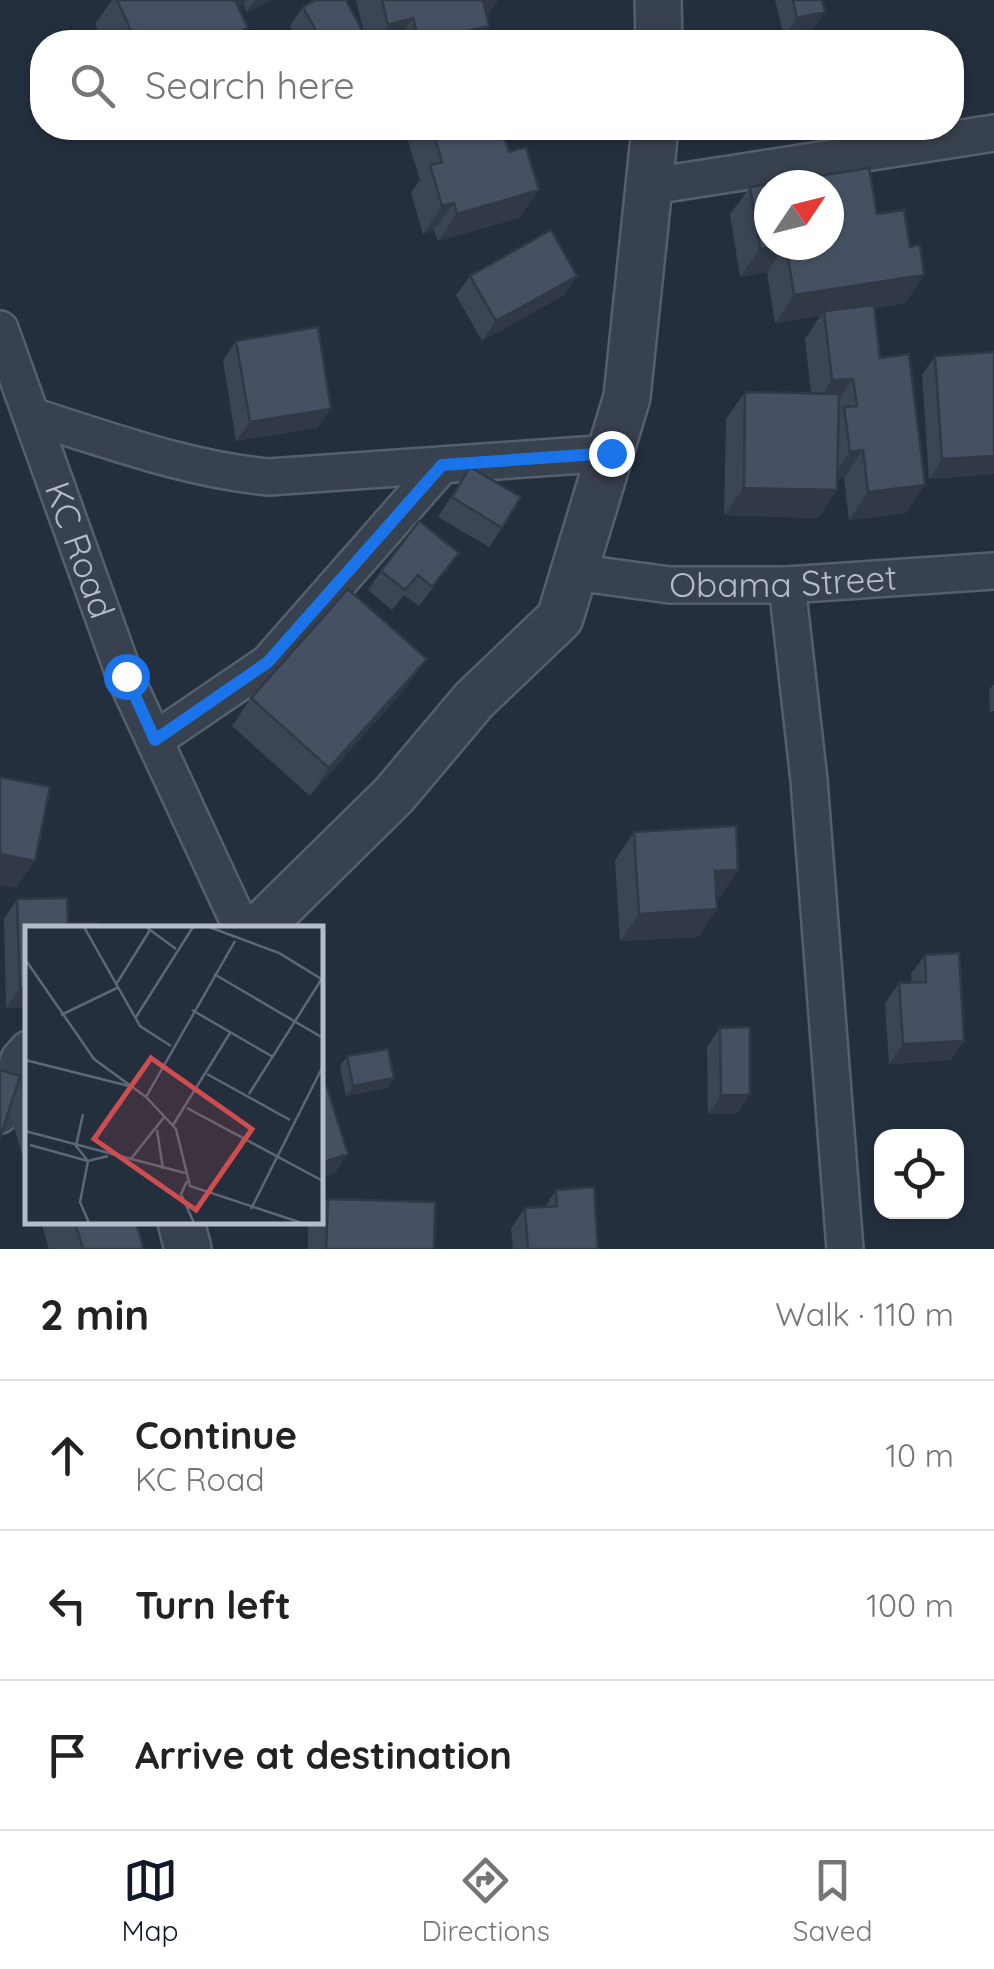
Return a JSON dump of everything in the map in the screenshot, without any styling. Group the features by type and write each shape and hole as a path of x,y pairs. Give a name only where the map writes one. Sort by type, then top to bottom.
{"street":[{"path":"964,138 994,133"},
{"path":"261,926 394,795 474,700 560,618 627,397 654,140"},
{"path":"652,186 949,140"},
{"name":"KC Road","path":"0,329 126,676 241,926"},
{"path":"35,417 240,474 269,477 611,453"},
{"path":"155,740 268,662 442,465"},
{"name":"Obama Street","path":"574,572 670,584 787,585 994,571"},
{"path":"787,585 809,780 845,1249"},
{"path":"0,1115 18,1059 25,1052"},
{"path":"182,1224 188,1249"}],"building":[{"path":"117,0 235,0 248,28 244,30 131,30"},
{"path":"316,0 346,0 362,30 315,30 303,7"},
{"path":"382,0 483,0 489,26 472,30 416,30 413,18 388,25"},
{"path":"793,0 822,0 825,12 797,18"},
{"path":"436,140 505,140 509,152 526,147 539,190 457,214 454,203 442,206 430,165 442,162"},
{"path":"869,168 877,214 904,210 910,247 920,245 924,275 794,295 788,260 844,260 844,172"},
{"path":"551,230 577,276 496,321 470,276"},
{"path":"874,305 880,358 909,354 925,485 868,492 863,450 850,452 844,407 857,406 853,379 832,380 824,311"},
{"path":"318,327 331,409 250,422 236,341"},
{"path":"994,352 994,456 942,459 935,356"},
{"path":"745,392 839,394 837,490 744,488"},
{"path":"470,467 521,497 502,528 452,497"},
{"path":"419,521 459,553 432,587 418,575 405,590 381,571"},
{"path":"348,589 427,659 329,768 251,698"},
{"path":"0,777 50,787 35,861 0,854"},
{"path":"736,826 738,870 715,871 717,909 639,914 634,832"},
{"path":"67,898 68,923 98,923 25,926 25,988 20,988 17,899"},
{"path":"959,953 964,1041 903,1044 899,983 926,982 925,955"},
{"path":"750,1027 750,1095 721,1095 720,1028"},
{"path":"388,1049 394,1078 353,1086 347,1056"},
{"path":"0,1070 20,1076 0,1138"},
{"path":"327,1087 348,1154 322,1162 322,1088"},
{"path":"594,1187 598,1249 528,1249 525,1208 557,1206 556,1190"},
{"path":"328,1199 435,1202 434,1249 326,1249"},
{"path":"76,1224 137,1224 144,1249 83,1249"}],"route":[{"path":"126,676 155,740 268,662 442,465 611,453"}]}
